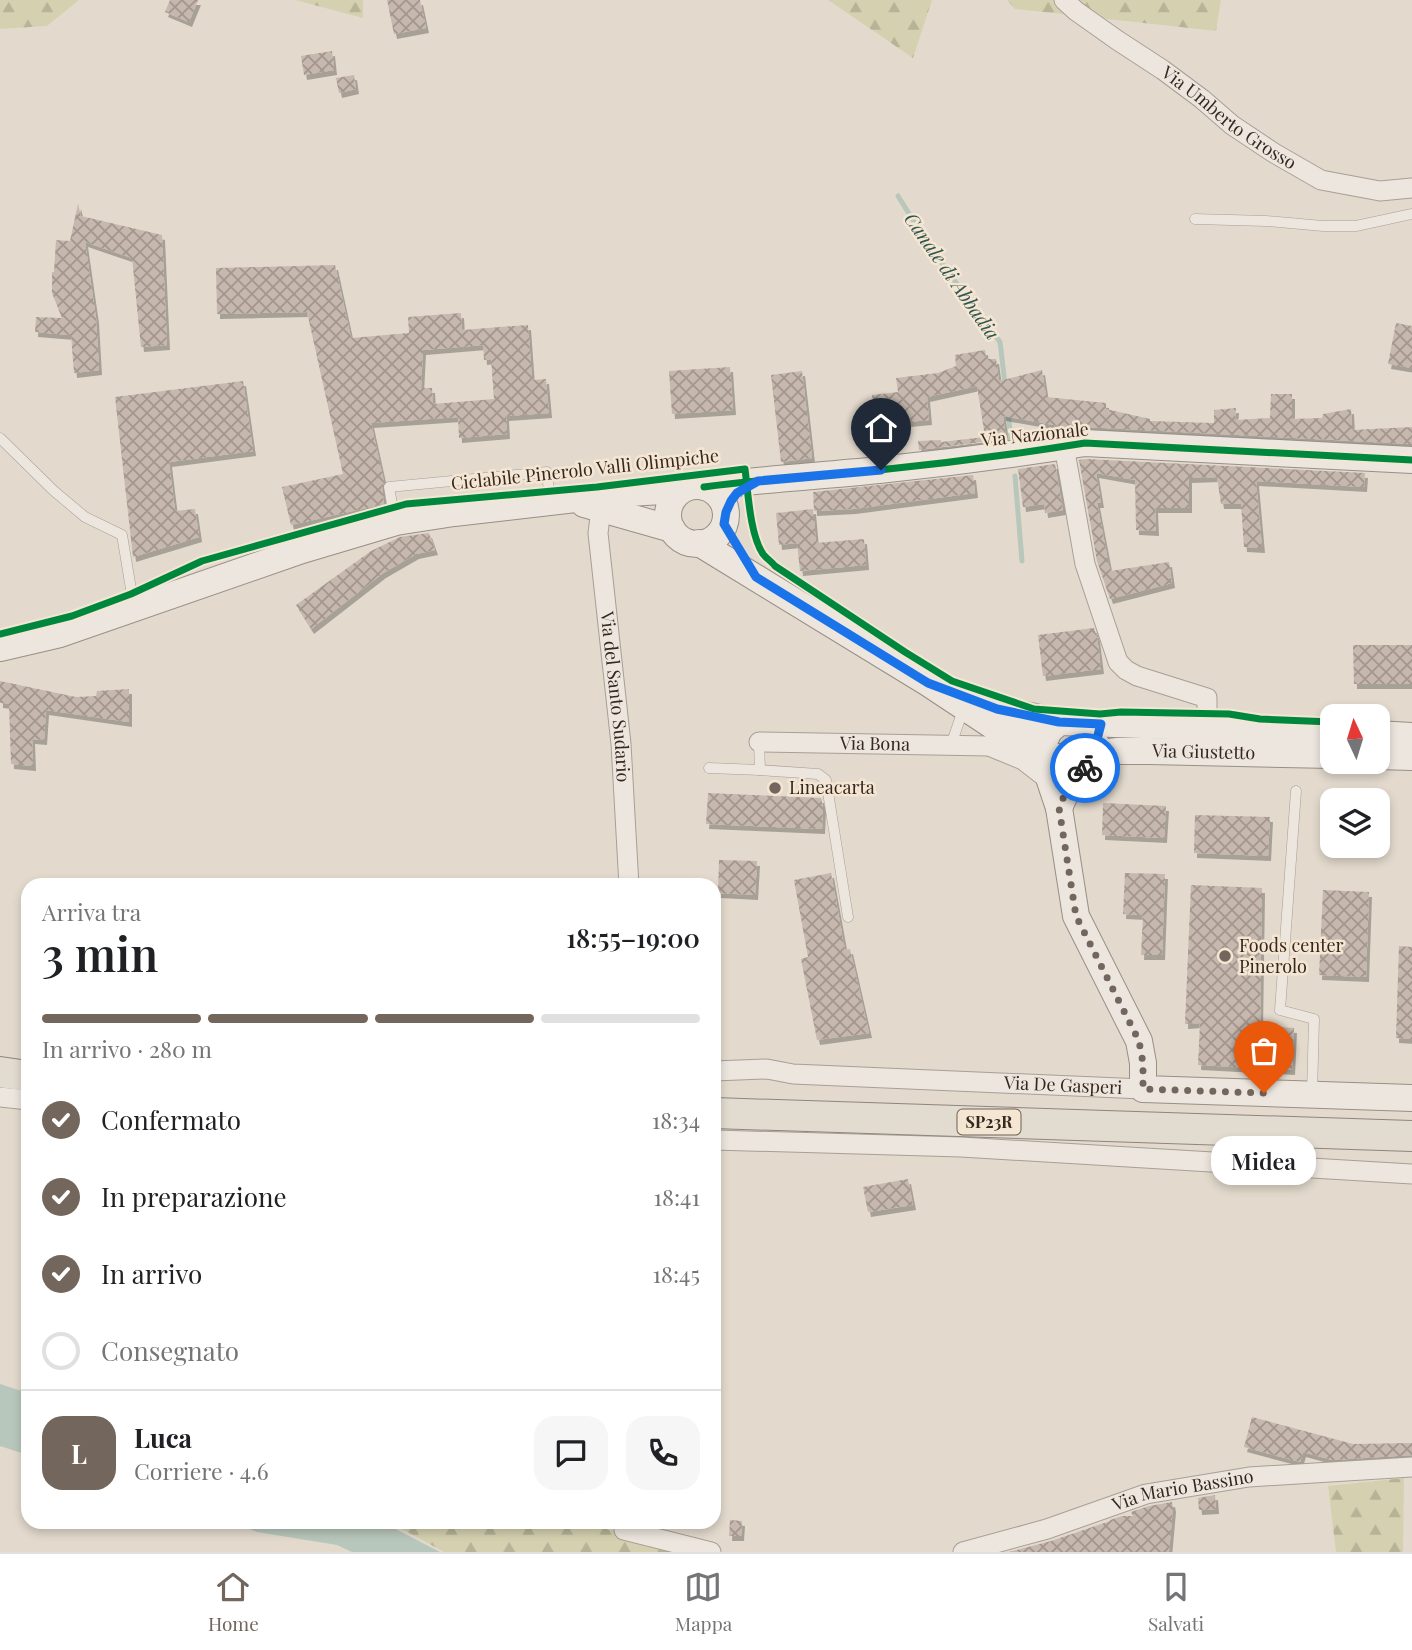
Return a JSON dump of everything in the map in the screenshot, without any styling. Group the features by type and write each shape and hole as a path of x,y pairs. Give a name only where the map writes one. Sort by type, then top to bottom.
{"main road":[{"name":"Via Nazionale","path":"0,648 60,634 302,550 396,522 444,514 628,493 881,470 1085,443 1412,460"},
{"path":"725,518 723,503 712,490 693,489 670,504 668,512 672,529 683,540 707,542 715,538 725,518 731,501 737,493 758,481"},
{"path":"559,501 601,509 672,529"},
{"name":"Via Giustetto","path":"725,518 756,577"},
{"name":"Via Giustetto","path":"699,543 928,683 1002,732 1048,755 1062,758 1118,751 1320,755"},
{"name":"Via Giustetto","path":"928,683 997,709 1059,722 1320,732"},
{"path":"1059,722 1049,732 1040,751 1059,808 1076,916 1139,1041 1143,1063 1143,1089"},
{"path":"1059,808 1067,789 1093,754 1101,724"},
{"path":"1390,735 1412,736"},
{"path":"1390,756 1412,757"},
{"path":"0,1072 21,1075"},
{"name":"Via De Gasperi","path":"1143,1089 1412,1098"},
{"name":"SP23R","path":"721,1113 1412,1136"},
{"path":"1264,1131 1345,1147 1412,1150"}],"street":[{"name":"Via Umberto Grosso","path":"1064,0 1202,99 1232,125 1321,180 1380,191 1412,188"},
{"path":"1064,446 1085,564 1118,662 1137,676 1208,698 1207,728"},
{"name":"Via del Santo Sudario","path":"601,509 598,533 621,744 629,878"},
{"path":"989,746 1059,722"},
{"name":"Via Bona","path":"759,742 989,746"},
{"path":"989,746 1023,760 1050,781"},
{"name":"Via De Gasperi","path":"721,1072 767,1069 793,1074 1143,1089"},
{"path":"0,1097 21,1099"},
{"path":"721,1140 961,1147 1412,1174"},
{"name":"Via Mario Bassino","path":"963,1552 1047,1529 1146,1494 1248,1477 1412,1467"},
{"path":"635,1529 711,1552"}],"lane":[{"path":"1195,219 1356,226 1412,214"},
{"path":"0,438 85,517 122,535 134,608"},
{"path":"396,522 389,487 547,472 559,501"},
{"path":"951,745 964,706"},
{"path":"759,742 760,770"},
{"path":"709,768 818,774 826,780 848,917"},
{"path":"1296,791 1280,1010 1314,1019 1312,1094"}],"green space":[{"path":"0,0 79,0 47,26 0,29"},
{"path":"295,0 363,0 363,18"},
{"path":"828,0 932,0 913,58"},
{"path":"1007,0 1221,0 1216,31 1015,9"},
{"path":"1404,1478 1403,1552 1336,1552 1328,1486"},
{"path":"402,1529 606,1529 692,1552 444,1552"}],"shaded area":[{"path":"0,1384 21,1391 21,1453 0,1446"},
{"path":"249,1529 396,1529 440,1552 352,1552 337,1545"}],"building":[{"path":"170,0 198,0 189,22 165,12"},
{"path":"387,0 420,0 426,28 394,34"},
{"path":"332,51 334,70 304,75 301,56"},
{"path":"354,75 356,89 339,93 336,78"},
{"path":"78,204 81,216 162,235 167,345 141,347 132,258 85,242 96,318 99,370 74,373 71,335 35,332 36,317 62,318 52,293 56,240 70,241"},
{"path":"335,265 351,338 409,333 408,317 461,313 462,330 528,325 532,380 546,379 549,413 506,416 507,434 459,438 458,417 371,423 384,482 384,504 291,525 282,487 343,474 307,312 217,314 216,268","holes":["483,345 484,360 491,359 494,399 433,404 432,388 421,388 423,350"]},
{"path":"1396,323 1412,326 1412,368 1388,364"},
{"path":"985,350 986,359 996,359 999,381 1042,370 1046,397 1106,403 1106,409 1150,421 1214,423 1214,410 1236,408 1235,420 1270,418 1271,394 1292,394 1292,419 1322,418 1323,414 1351,409 1352,430 1412,427 1412,444 1086,427 1065,430 1065,427 1003,416 1006,439 919,450 918,441 941,442 985,437 977,386 927,397 929,420 875,425 872,395 898,392 896,378 938,373 956,366 955,355"},
{"path":"730,367 733,410 672,414 669,371"},
{"path":"802,371 812,458 781,462 771,375"},
{"path":"243,381 253,451 169,462 175,511 195,509 199,537 133,557 115,397"},
{"path":"1079,460 1365,473 1364,487 1256,481 1262,548 1244,547 1241,504 1221,504 1217,477 1189,478 1189,508 1155,508 1156,531 1136,530 1135,480 1096,473 1101,503 1097,503 1110,571 1169,562 1172,583 1110,599 1097,561"},
{"path":"1055,464 1063,510 1045,513 1044,504 1023,507 1018,469"},
{"path":"973,475 975,493 853,509 814,511 813,492"},
{"path":"813,509 816,543 864,539 866,565 800,571 797,543 779,545 776,513"},
{"path":"429,533 435,550 416,554 383,573 311,629 296,605 371,551 400,537"},
{"path":"1094,628 1101,669 1043,676 1038,635"},
{"path":"1353,645 1412,645 1412,684 1354,684"},
{"path":"0,681 76,697 96,696 97,691 129,689 129,722 46,710 44,740 32,739 33,766 11,764 9,704 0,703"},
{"path":"708,793 821,798 822,829 706,824"},
{"path":"1103,803 1166,806 1164,838 1102,835"},
{"path":"1195,815 1270,817 1268,856 1194,853"},
{"path":"719,860 757,861 755,895 721,893 721,878 718,878"},
{"path":"831,873 845,950 850,949 869,1033 817,1040 801,959 808,957 794,880"},
{"path":"1125,873 1165,874 1162,955 1141,955 1143,915 1123,914"},
{"name":"Foods center Pinerolo","path":"1191,885 1262,888 1260,1026 1294,1028 1292,1070 1198,1065 1200,1023 1185,1024"},
{"path":"1323,890 1369,892 1366,977 1319,975"},
{"path":"1399,946 1412,947 1412,1039 1396,1038"},
{"path":"908,1179 913,1205 868,1212 863,1187"},
{"path":"1252,1417 1353,1444 1412,1443 1412,1455 1332,1460 1303,1452 1300,1462 1244,1447"},
{"path":"1215,1495 1216,1509 1199,1510 1198,1498"},
{"path":"1172,1502 1169,1552 1009,1552 1051,1541 1122,1516 1133,1516 1131,1512 1149,1506"},
{"path":"730,1520 742,1521 741,1536 729,1536"}],"waterway":[{"name":"Canale di Abbadia","path":"898,196 931,249 1000,342 1005,384"},
{"name":"Canale di Abbadia","path":"1008,411 1011,441"},
{"name":"Canale di Abbadia","path":"1015,476 1022,561"}],"cycle path":[{"path":"704,487 931,464 1085,443 1412,460"},
{"name":"Ciclabile Pinerolo Valli Olimpiche","path":"0,634 72,616 131,594 202,561 406,504 597,487 745,469 752,525 764,556 775,566 952,681 1034,709 1100,714 1229,714 1260,719 1320,722"}],"way so far":[{"path":"1085,768 1067,789 1059,808 1076,916 1139,1041 1143,1063 1143,1089 1264,1093"}],"place":[{"name":"Lineacarta","path":"775,788"},
{"name":"Foods center Pinerolo","path":"1225,956"},
{"name":"Midea","path":"1264,1093"}],"route":[{"path":"881,470 758,481 737,493 726,512 724,524 756,577 928,683 997,709 1059,722 1101,724 1093,754 1085,768"}]}
